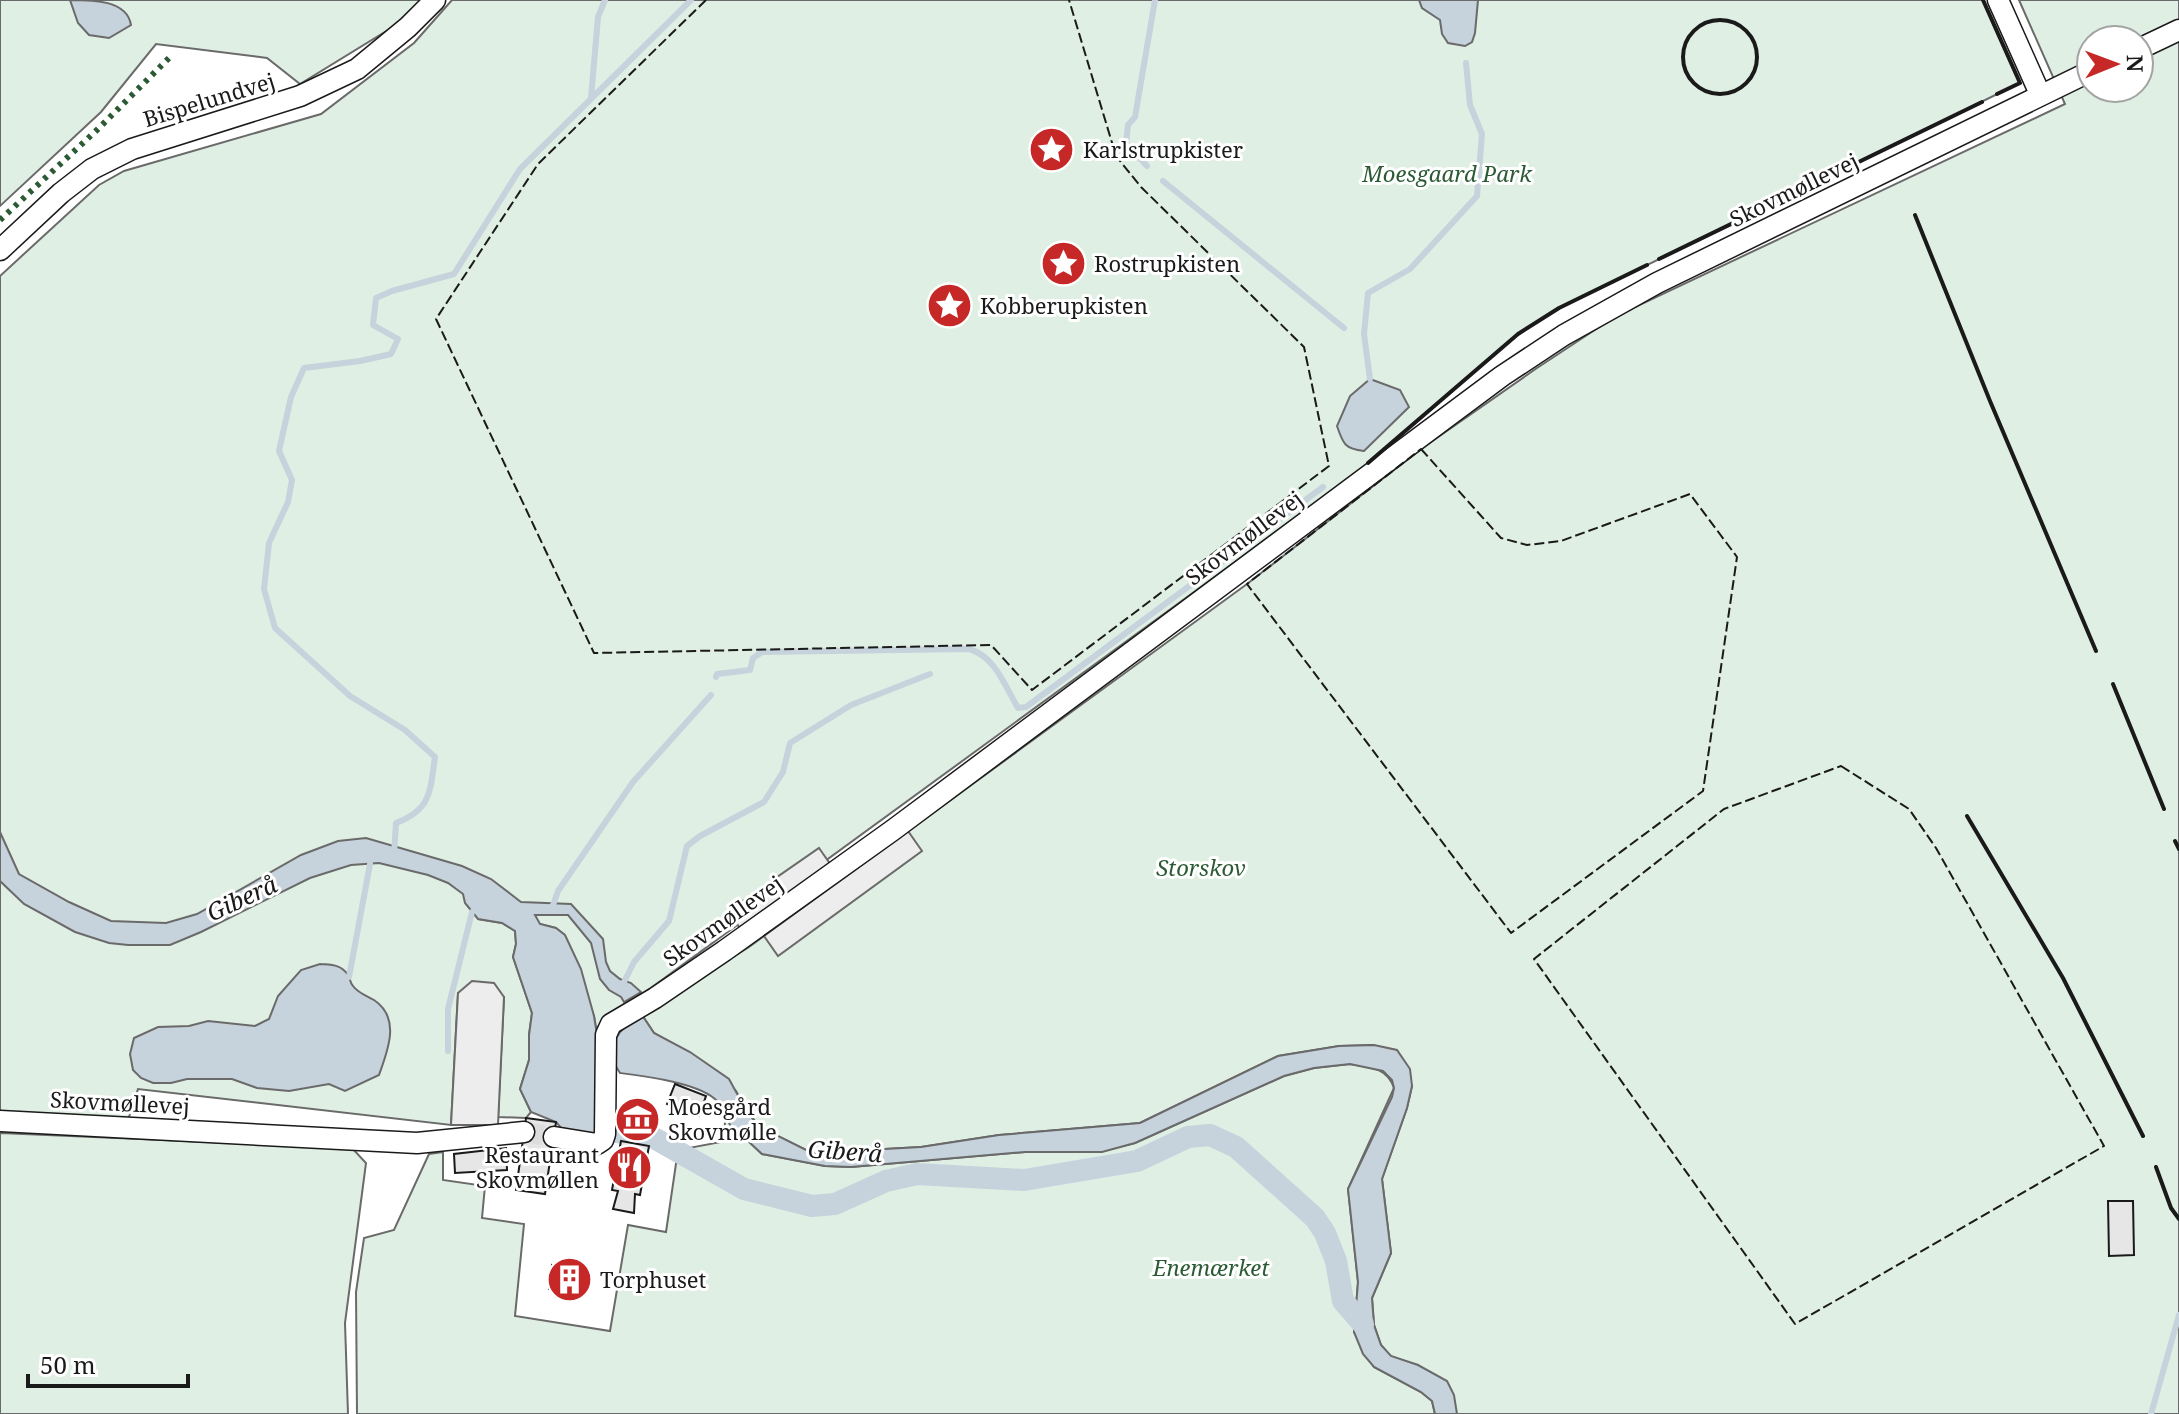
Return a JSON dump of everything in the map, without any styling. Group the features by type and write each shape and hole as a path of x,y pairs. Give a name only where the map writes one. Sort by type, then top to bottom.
{"street":[{"name":"Bispelundvej","path":"0,250 61,193 92,169 132,149 300,96 357,69 435,0"},
{"path":"1998,0 2040,94"},
{"path":"2155,41 2179,30"},
{"name":"Skovmøllevej","path":"554,1137 597,1144 603,1140 606,1035 611,1024 724,951 881,839 1502,376 1564,335 1657,283 2075,78"},
{"name":"Skovmøllevej","path":"0,1121 417,1143 524,1132"}],"green space":[{"path":"0,0 421,0 401,22 300,84 267,58 156,44 101,112 0,206"},
{"name":"Moesgaard Park","path":"452,0 1983,0 2020,83 1559,308 1518,334 1356,474 596,1028 594,1016 556,928 478,919 502,923 515,931 513,957 532,1013 529,1060 520,1089 531,1112 526,1118 498,1117 504,997 458,993 451,1125 138,1089 128,1120 0,1113 0,276 99,185 124,171 321,114 414,43"},
{"name":"Storskov","path":"2019,0 2179,0 2179,1414 1457,1414 1418,1365 1391,1357 1381,1345 1374,1325 1372,1298 1391,1253 1382,1179 1412,1086 1374,1045 1339,1046 1278,1056 1140,1123 999,1135 921,1147 812,1153 760,1127 747,1112 736,1091 654,1033 642,1015 749,947 1247,584 1421,449 1616,316 2065,104"},
{"name":"Enemærket","path":"1350,1064 1382,1072 1394,1088 1348,1189 1358,1282 1354,1332 1374,1367 1421,1392 1432,1401 1435,1414 357,1414 356,1292 364,1238 394,1230 429,1154 443,1152 443,1180 485,1186 482,1218 524,1224 515,1316 610,1331 628,1225 666,1232 678,1150 721,1142 727,1114 735,1135 746,1139 762,1154 825,1166 851,1167 1025,1152 1102,1151 1135,1143 1284,1076 1314,1068"},
{"path":"0,1133 352,1148 366,1163 345,1323 348,1414 0,1414"}],"shaded area":[{"path":"908,831 922,851 778,956 764,936"},
{"path":"819,848 833,868 742,931 728,911"},
{"path":"472,981 494,983 504,997 498,1125 451,1125 458,993"}],"water":[{"path":"70,0 98,1 116,6 128,17 131,25 109,38 89,35 78,23"},
{"path":"1419,0 1478,0 1472,42 1465,46 1448,43 1442,34 1440,20 1422,8"},
{"path":"1370,379 1400,390 1409,407 1364,451 1346,444 1337,426 1350,396"},
{"name":"Giberå","path":"0,832 19,874 111,921 166,923 197,914 301,855 338,841 366,838 462,866 491,879 521,902 571,904 603,939 610,971 641,992 624,1002 609,990 600,979 591,943 568,915 535,915 540,924 556,928 565,935 581,969 598,1041 596,1135 563,1130 556,1122 531,1112 520,1089 529,1060 532,1013 513,957 515,931 502,923 478,919 465,903 463,894 448,883 379,863 351,865 310,878 170,945 109,943 75,932 24,904 0,881"},
{"path":"320,964 342,969 355,988 382,1007 387,1016 390,1035 379,1075 345,1091 329,1084 289,1091 257,1088 232,1079 153,1083 133,1070 130,1054 134,1038 158,1027 189,1026 208,1021 255,1026 269,1019 278,996 301,970"},
{"name":"Giberå","path":"642,1015 654,1033 690,1052 729,1079 747,1112 760,1127 812,1153 921,1147 999,1135 1140,1123 1278,1056 1339,1046 1374,1045 1397,1050 1410,1069 1412,1086 1382,1179 1391,1253 1372,1298 1374,1325 1381,1345 1391,1356 1418,1365 1447,1381 1454,1395 1457,1414 1435,1414 1432,1401 1421,1392 1374,1367 1363,1354 1354,1332 1358,1282 1348,1189 1392,1097 1392,1080 1383,1071 1350,1064 1314,1068 1284,1076 1135,1143 1102,1152 1025,1152 851,1167 825,1166 762,1154 746,1139 735,1135 718,1102 699,1090 620,1073 613,1055 616,1039 626,1026"}],"building":[{"path":"675,1084 706,1096 699,1116 667,1104"},
{"name":"Moesgård Skovmølle","path":"622,1107 655,1110 653,1133 620,1129"},
{"path":"526,1118 556,1122 545,1194 516,1190"},
{"name":"Restaurant Skovmøllen","path":"621,1141 649,1146 640,1195 635,1194 634,1213 613,1209 618,1191 612,1190"},
{"path":"506,1148 507,1170 455,1173 454,1154"},
{"path":"2108,1201 2133,1201 2134,1255 2109,1256"},
{"name":"Torphuset","path":"552,1265 588,1271 585,1294 549,1289"}],"waterway":[{"path":"591,98 598,17 605,0"},
{"path":"394,854 396,823 408,818 423,805 430,789 435,757 405,730 350,696 275,628 264,589 269,543 288,502 292,480 279,451 291,397 304,368 391,354 398,339 373,325 376,298 454,274 520,169 691,0"},
{"path":"1147,166 1126,143 1128,125 1135,117 1155,0"},
{"path":"1370,379 1364,334 1368,293 1410,269 1477,196 1482,134 1470,105 1466,63"},
{"path":"1163,181 1344,328"},
{"path":"716,677 717,674 750,670 753,658 762,652 969,649 993,665 1018,708 1026,707 1323,487"},
{"path":"622,986 634,962 669,921 687,846 764,802 783,772 790,743 851,705 930,674"},
{"path":"552,908 558,891 633,782 711,695"},
{"path":"349,977 370,864"},
{"path":"448,1051 448,1009 472,912"},
{"path":"616,1132 654,1138 744,1189 812,1206 835,1204 886,1181 917,1174 1024,1180 1137,1161 1188,1137 1210,1135 1236,1147 1315,1218 1325,1233 1336,1261 1343,1301 1363,1324"},
{"path":"2151,1414 2179,1315"}],"tunnel":[{"path":"524,1132 554,1137"}],"hedge":[{"path":"0,220 172,55"}],"fence":[{"path":"706,0 538,164 436,319 594,653 991,645 1032,690 1329,466 1304,347 1141,187 1116,156 1069,0"},
{"path":"1421,449 1501,538 1527,545 1561,541 1690,494 1737,557 1703,791 1511,933 1247,584 1421,449"},
{"path":"1841,766 1909,809 1936,848 2104,1146 1795,1324 1534,959 1724,809 1841,766"}],"wall":[{"path":"1983,0 2020,83 1997,94"},
{"path":"1720,20 1741,26 1751,36 1757,57 1751,78 1741,88 1720,94 1699,88 1689,78 1683,57 1689,36 1699,26 1720,20"},
{"path":"1659,259 1982,102"},
{"path":"1915,215 2096,651"},
{"path":"1368,463 1518,334 1559,308 1647,265"},
{"path":"2113,684 2164,809"},
{"path":"1967,816 2063,978 2143,1136"},
{"path":"2175,841 2179,849"},
{"path":"2156,1167 2171,1208 2179,1219"}],"place":[{"name":"Karlstrupkister","path":"1052,150"},
{"name":"Rostrupkisten","path":"1063,264"},
{"name":"Kobberupkisten","path":"949,306"},
{"name":"Moesgård Skovmølle","path":"637,1120"},
{"name":"Restaurant Skovmøllen","path":"630,1168"},
{"name":"Torphuset","path":"569,1280"}]}
